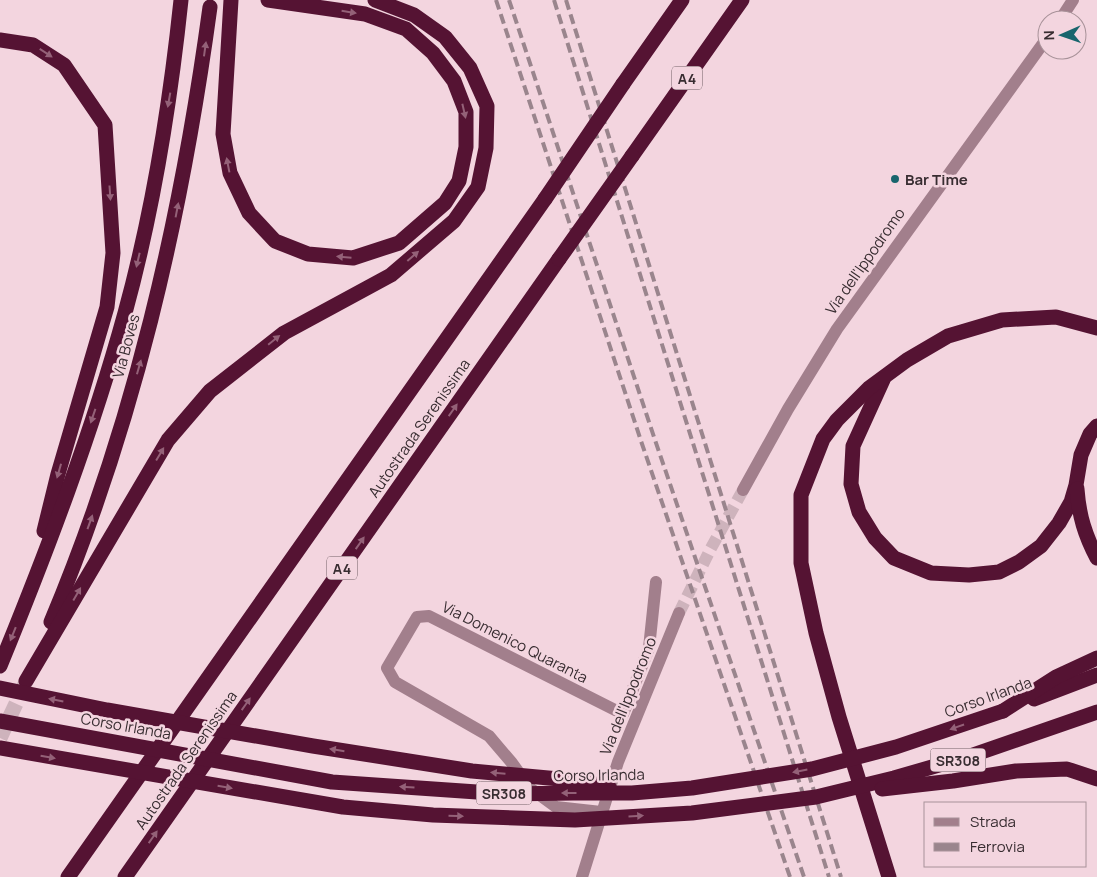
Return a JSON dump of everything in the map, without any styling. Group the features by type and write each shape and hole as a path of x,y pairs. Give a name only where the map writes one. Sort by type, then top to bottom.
{"highway":[{"name":"Via Boves","path":"0,666 38,572 96,407 125,312 152,198 173,73 181,0"},
{"path":"231,0 222,134 230,173 249,213 275,241 308,254 353,258 399,242 444,203 459,180 466,147 466,112 454,82 434,53 406,29 365,14 268,0"},
{"name":"Via Boves","path":"210,7 191,138 176,218 150,326 125,417 94,512 26,681 168,440 210,391 284,333 391,275 454,221 478,187 486,148 487,106 470,68 446,37 414,15 375,0"},
{"name":"Autostrada Serenissima","path":"68,877 545,199 682,0"},
{"name":"Autostrada Serenissima","path":"125,877 742,0"},
{"path":"0,40 33,45 64,65 105,125 114,252 107,307 58,474 25,606"},
{"path":"889,877 839,718 816,633 800,563 801,495 823,439 837,420 869,388 907,360 948,336 1002,320 1056,317 1097,328"},
{"path":"885,378 853,446 851,484 859,512 875,538 894,558 931,573 969,575 1000,572 1020,562 1042,546 1059,523 1071,502 1082,455 1090,434 1097,426"},
{"path":"1076,485 1078,506 1085,535 1097,558"},
{"path":"1003,711 1056,677 1097,658"},
{"name":"Corso Irlanda","path":"0,721 332,782 506,794 632,793 692,788 812,768 896,747 1003,711 1097,675"},
{"path":"0,688 108,710 313,746 472,771 581,781 632,793"},
{"name":"SR308","path":"0,748 343,807 433,815 575,820 692,813 816,797 894,778 970,756 1097,712"},
{"path":"816,797 953,781 1016,771 1067,769 1097,779"}],"street":[{"name":"Via dell'Ippodromo","path":"743,490 788,409 836,330 1037,52"},
{"name":"Via dell'Ippodromo","path":"623,714 649,648 656,582"},
{"name":"Via dell'Ippodromo","path":"582,877 618,762 679,613"},
{"name":"Via Domenico Quaranta","path":"601,812 556,807 530,788 489,736 396,682 387,668 417,617 429,616 623,714"}],"tunnel":[{"path":"679,613 710,550 743,490"},
{"path":"0,738 26,682"}],"railway":[{"path":"496,0 641,441 790,877"},
{"path":"509,0 654,437 804,877"},
{"path":"554,0 829,877"},
{"path":"566,0 841,877"}],"place":[{"name":"Bar Time","path":"895,179"}]}
